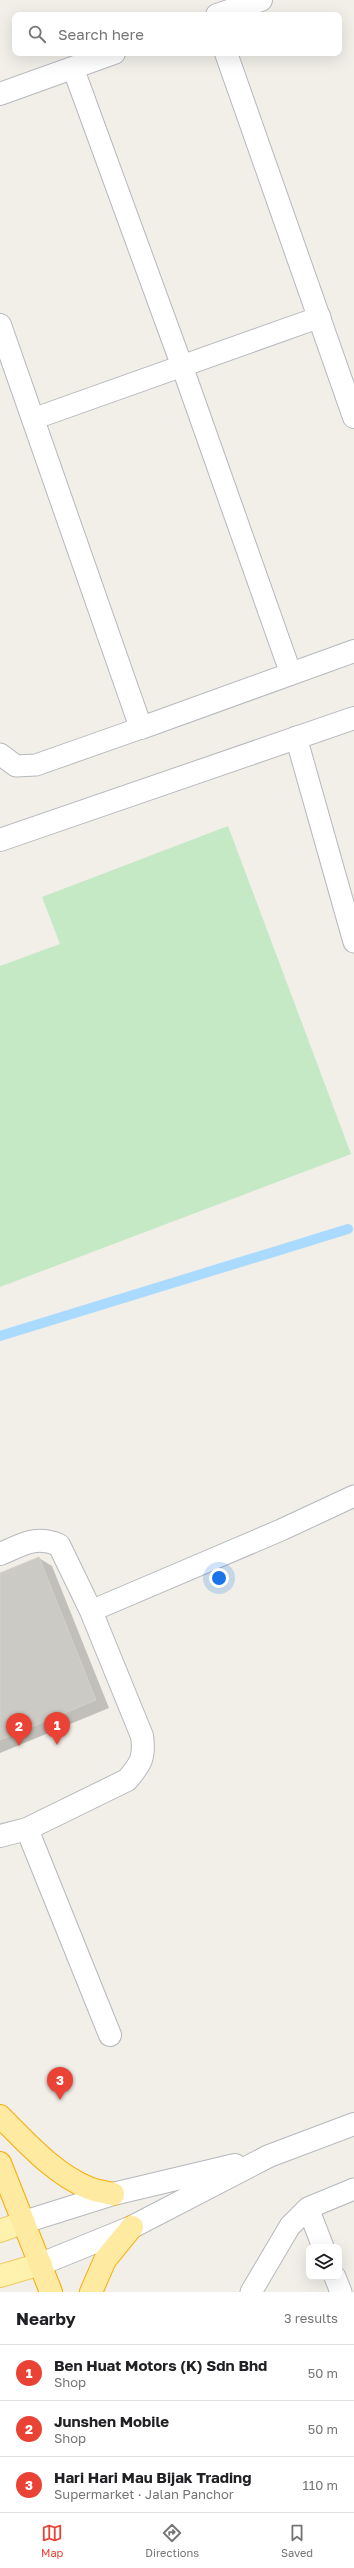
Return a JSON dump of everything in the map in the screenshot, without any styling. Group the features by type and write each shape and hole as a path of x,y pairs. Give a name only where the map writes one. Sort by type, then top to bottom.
{"highway":[{"path":"0,2116 50,2163 68,2177 88,2188 113,2194"},
{"path":"0,2163 51,2292"},
{"path":"91,2292 105,2260 132,2227"}],"main road":[{"path":"0,2232 24,2222"},
{"path":"0,2276 41,2264"}],"street":[{"path":"226,12 261,0"},
{"path":"0,94 106,56"},
{"path":"227,56 354,417"},
{"path":"0,325 140,728 354,651"},
{"path":"0,840 354,718"},
{"path":"0,1554 38,1540 45,1539 59,1545 91,1612 142,1736 144,1753 137,1769 127,1780 27,1829 0,1836"},
{"path":"27,1829 110,2035"},
{"path":"41,2264 132,2227 269,2156 354,2124"},
{"path":"24,2222 113,2194 269,2156"}],"lane":[{"path":"73,68 182,366 291,674"},
{"path":"33,419 320,317"},
{"path":"0,754 16,766 36,765 140,728"},
{"path":"296,737 354,942"},
{"path":"91,1612 281,1530 354,1496"},
{"path":"251,2292 290,2226 308,2208 354,2189"},
{"path":"308,2208 322,2244"},
{"path":"336,2280 341,2292"}],"green space":[{"path":"228,826 351,1154 0,1287 0,966 60,944 42,897"}],"building":[{"path":"39,1557 96,1700 0,1740 0,1573"}],"waterway":[{"path":"0,1336 348,1229"}],"place":[{"name":"Ben Huat Motors (K) Sdn Bhd","path":"57,1745"},
{"name":"Junshen Mobile","path":"19,1746"},
{"name":"Hari Hari Mau Bijak Trading","path":"60,2100"}]}
